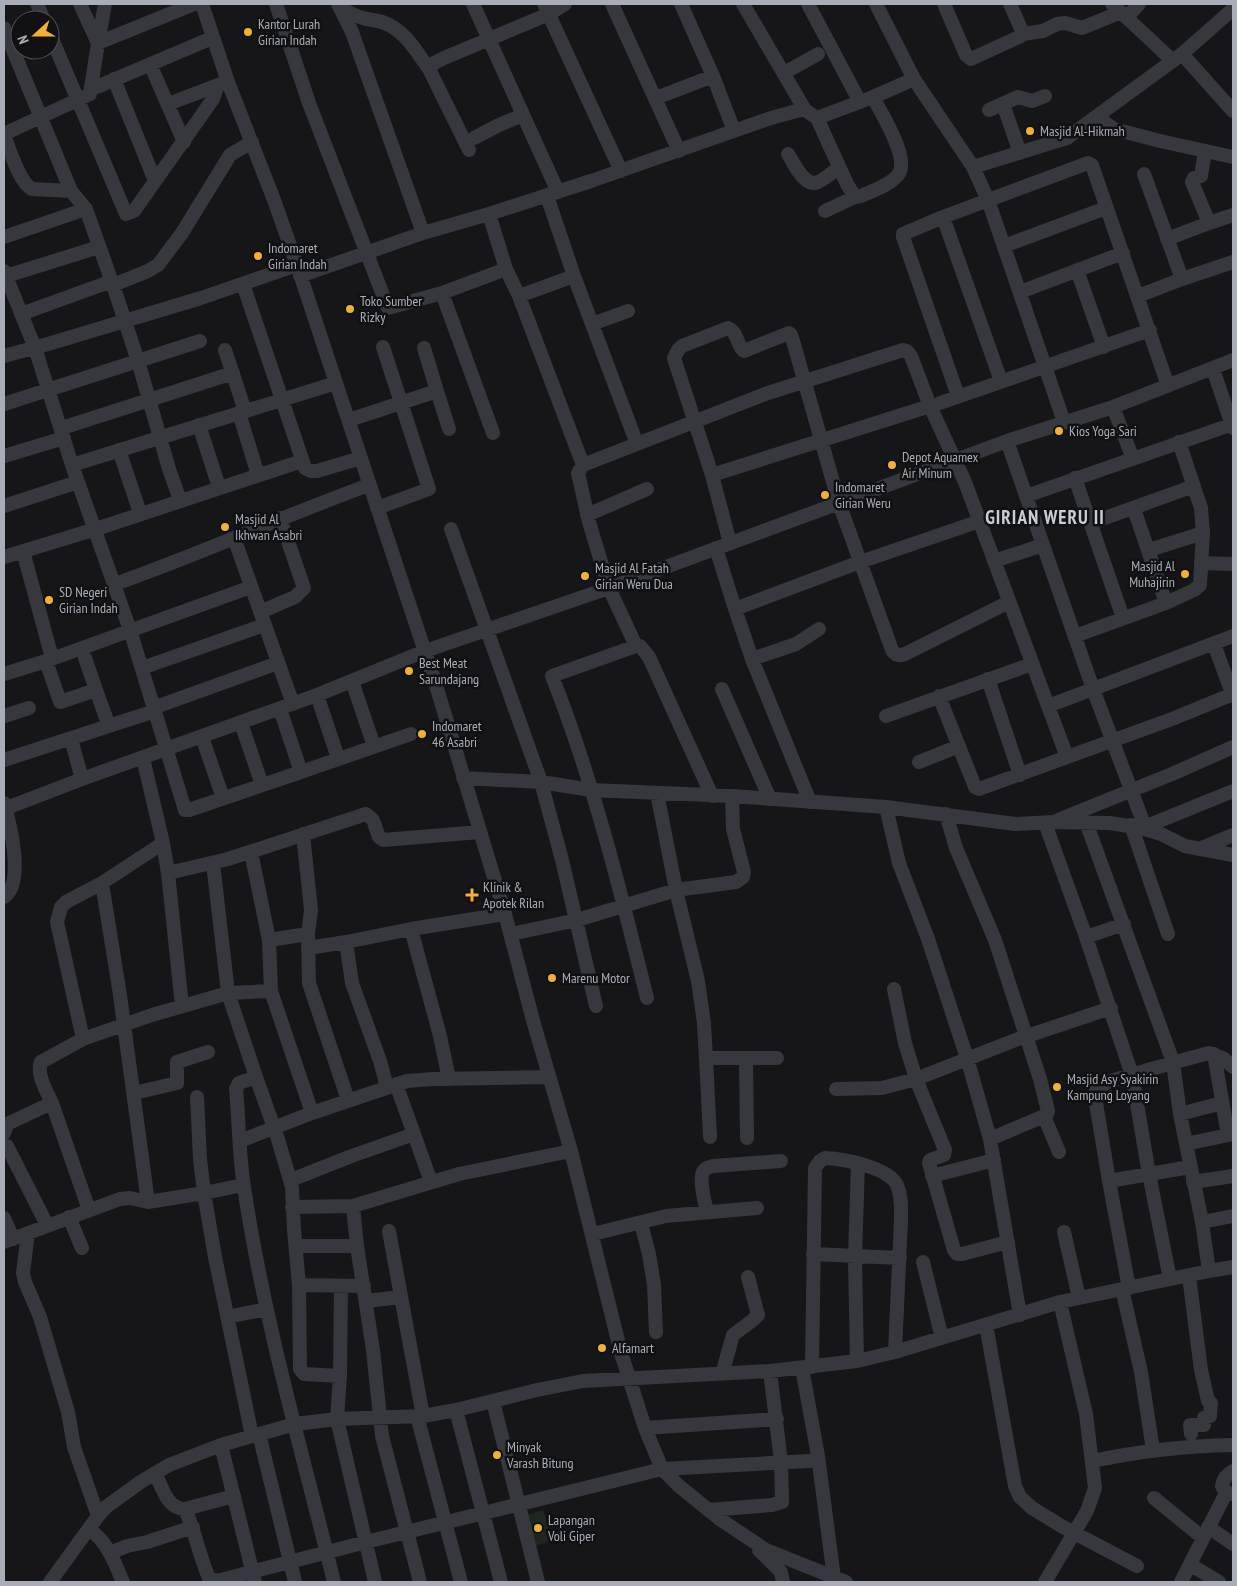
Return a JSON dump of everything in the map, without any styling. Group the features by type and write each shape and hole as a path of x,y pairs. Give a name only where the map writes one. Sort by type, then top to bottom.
{"street":[{"path":"80,4 98,42"},
{"path":"71,191 29,188 19,172 4,135 88,97 92,89 105,4"},
{"path":"98,42 194,4"},
{"path":"202,4 223,83 252,142 298,270 425,652 511,934 593,1234 618,1345 645,1428 662,1469 708,1510 752,1542 782,1572 784,1582"},
{"path":"276,4 309,103 388,308 442,293 506,269"},
{"path":"473,4 523,115 553,194 574,276 637,444"},
{"path":"429,69 437,61 489,38 546,9 565,4"},
{"path":"612,4 679,151"},
{"path":"681,4 713,76 734,131"},
{"path":"744,4 784,73 811,114 855,197"},
{"path":"808,4 866,100 890,129 901,160 901,170 897,176 879,188 824,211"},
{"path":"876,4 914,79 973,167 988,200 1064,422"},
{"path":"944,4 969,59 1019,38 1022,34 1043,31 1057,24 1065,23 1082,28 1140,4"},
{"path":"1010,4 1022,34"},
{"path":"339,6 352,32 423,233"},
{"path":"339,6 362,18 383,22 402,34 429,69 472,144 500,124 523,115"},
{"path":"546,9 621,171"},
{"path":"973,167 1067,138 1177,57 1233,9"},
{"path":"1120,11 1230,102"},
{"path":"4,28 71,191 86,209 125,321 180,500"},
{"path":"92,89 212,38"},
{"path":"784,73 818,54"},
{"path":"60,58 126,214 134,211 184,142 223,83"},
{"path":"150,64 184,142"},
{"path":"656,98 713,76"},
{"path":"114,79 156,181"},
{"path":"4,356 243,284 365,252 489,214 621,171 771,118 800,110 811,114 866,100 914,79"},
{"path":"168,104 223,83"},
{"path":"989,110 1018,97 1032,100 1045,96"},
{"path":"1003,104 1020,153"},
{"path":"1100,114 1104,122 1114,129 1233,157"},
{"path":"21,314 148,272 158,265 182,233 230,155 252,142"},
{"path":"1205,151 1201,176 1194,178 1192,182 1209,223"},
{"path":"788,154 808,182 811,183 818,182 839,168"},
{"path":"958,396 902,237 904,232 1088,163 1092,165 1168,386"},
{"path":"1144,174 1182,279"},
{"path":"1004,246 1106,208"},
{"path":"4,237 86,209"},
{"path":"489,214 506,269 519,296 583,465"},
{"path":"1167,239 1233,215"},
{"path":"943,217 1001,381"},
{"path":"99,247 5,273 9,297 21,314 35,348 72,466 115,584 185,810 410,734"},
{"path":"1020,292 1123,253"},
{"path":"1138,296 1233,262"},
{"path":"1077,270 1104,347"},
{"path":"519,296 574,276"},
{"path":"243,284 305,468 310,471 317,471 361,458"},
{"path":"442,293 492,433"},
{"path":"592,324 628,311"},
{"path":"730,543 712,476 674,358 682,346 726,329 732,329 744,351 790,334 839,503 895,654 899,656 1009,602"},
{"path":"712,476 935,404 1150,330"},
{"path":"4,404 200,341"},
{"path":"377,508 429,489 383,347"},
{"path":"424,348 449,429"},
{"path":"225,350 233,373 258,475"},
{"path":"636,646 609,588 587,515 578,473 583,465 803,381 903,350 907,351 935,404 1067,757"},
{"path":"4,897 13,887 14,874 13,844 4,807 241,723 425,652 609,588 1007,441 1113,407 1233,360"},
{"path":"1026,496 1179,442 1233,426 1213,369"},
{"path":"4,456 150,399 233,373"},
{"path":"72,466 336,383"},
{"path":"349,420 437,391"},
{"path":"1113,407 1132,459"},
{"path":"199,425 219,487"},
{"path":"1007,441 1093,690 1132,790 1139,827 1168,934"},
{"path":"1075,636 1166,603 1194,590 1200,585 1203,534 1201,508 1179,442"},
{"path":"119,450 140,513"},
{"path":"4,557 96,529 302,460"},
{"path":"1075,478 1123,618"},
{"path":"5,502 78,482"},
{"path":"115,584 280,518 369,485"},
{"path":"1091,523 1194,486"},
{"path":"587,515 647,489"},
{"path":"1134,509 1166,603"},
{"path":"142,668 262,618 296,597 304,588 280,518"},
{"path":"735,609 860,562 980,521"},
{"path":"451,529 541,782 577,920 596,1006"},
{"path":"1149,550 1203,534"},
{"path":"234,538 278,663 301,772"},
{"path":"994,561 1043,544"},
{"path":"716,548 752,659 810,802"},
{"path":"22,551 60,702 96,690"},
{"path":"1201,563 1233,564"},
{"path":"4,674 251,587"},
{"path":"752,659 796,644 819,629"},
{"path":"1048,706 1233,636"},
{"path":"939,696 977,789 981,789 1233,695 1214,644"},
{"path":"647,998 624,906 591,790 569,719 552,676 636,646 644,649 712,796"},
{"path":"85,658 109,726"},
{"path":"4,760 109,726 278,663"},
{"path":"886,716 1032,664"},
{"path":"988,679 1020,775"},
{"path":"352,681 374,746"},
{"path":"722,689 770,799"},
{"path":"317,695 338,758"},
{"path":"4,716 29,708"},
{"path":"241,723 262,784"},
{"path":"202,737 223,798"},
{"path":"70,739 82,779"},
{"path":"919,762 958,746"},
{"path":"1049,822 1233,748"},
{"path":"143,758 168,873 182,1006"},
{"path":"463,778 541,782 591,790 732,796 886,807 1002,822 1086,822 1139,827 1161,834 1185,846 1233,855"},
{"path":"1139,827 1233,791"},
{"path":"657,793 676,890 698,981 704,1023 710,1137"},
{"path":"511,934 577,920 676,890 736,882 743,877 744,872 733,829 732,796"},
{"path":"886,807 899,863 928,938 967,1058 990,1139 1020,1315"},
{"path":"168,873 212,864 366,814 372,820 378,837 383,840 480,832"},
{"path":"946,814 959,854 995,940 1047,1103 1048,1111 1044,1116 990,1139"},
{"path":"1049,822 1132,1075 1170,1279"},
{"path":"1086,822 1173,1062 1180,1114 1202,1222 1209,1270"},
{"path":"303,834 311,910 308,941 308,973 311,989 348,1100"},
{"path":"1198,849 1233,835"},
{"path":"84,1039 57,922 61,907 66,902 102,883 163,843"},
{"path":"252,852 269,940 271,991 312,1113"},
{"path":"212,864 228,993 291,1180 299,1285 300,1362 302,1372 340,1376"},
{"path":"102,883 134,1093 148,1202"},
{"path":"269,940 346,942 411,928 505,914"},
{"path":"1086,937 1124,924"},
{"path":"411,928 440,1036 449,1079"},
{"path":"346,942 352,982 380,1061 414,1134 431,1182"},
{"path":"894,989 905,1043 916,1079 945,1150 944,1154 930,1160 932,1176 951,1245 957,1254 1008,1242"},
{"path":"89,1210 41,1074 39,1066 41,1062 84,1039 182,1006 228,993 271,991"},
{"path":"836,1089 882,1088 916,1079 1026,1036 1111,1008"},
{"path":"134,1093 177,1083 176,1062 208,1052"},
{"path":"1153,1450 1108,1181 1095,1097 1096,1090 1101,1086 1132,1075 1204,1054 1214,1054 1223,1058 1233,1067"},
{"path":"1186,1144 1231,1135 1222,1103 1214,1054"},
{"path":"706,1058 777,1058"},
{"path":"746,1058 747,1138"},
{"path":"256,1077 239,1083 236,1086 243,1185 284,1389 295,1424 334,1582"},
{"path":"240,1141 312,1113 406,1081 549,1077"},
{"path":"197,1097 200,1159 204,1193 227,1317 255,1435 295,1582"},
{"path":"47,1226 4,1140 7,1124 52,1103"},
{"path":"1180,1114 1222,1103"},
{"path":"1044,1116 1059,1152"},
{"path":"291,1180 414,1134"},
{"path":"292,1207 352,1206 481,1169 571,1151"},
{"path":"840,1580 818,1456 807,1367 816,1164 825,1158 873,1168 892,1178 897,1186 901,1200 896,1352"},
{"path":"932,1176 994,1160"},
{"path":"707,1212 702,1181 702,1172 706,1168 781,1161"},
{"path":"857,1361 855,1257 858,1164"},
{"path":"1108,1181 1190,1167"},
{"path":"1193,1182 1233,1176"},
{"path":"4,1218 8,1240 126,1198 148,1202 243,1185"},
{"path":"352,1206 385,1447 420,1582"},
{"path":"593,1234 666,1216 757,1208"},
{"path":"1202,1222 1233,1216"},
{"path":"69,1217 82,1248"},
{"path":"641,1222 654,1285 656,1332"},
{"path":"389,1231 402,1297 420,1416 444,1522 461,1582"},
{"path":"1064,1232 1079,1298"},
{"path":"28,1233 23,1274 40,1317 68,1412 74,1447 98,1516"},
{"path":"296,1246 357,1246"},
{"path":"813,1254 900,1258"},
{"path":"923,1262 942,1338"},
{"path":"52,1582 98,1516 111,1504 155,1473 189,1457 295,1424 380,1416 420,1416 456,1410 583,1381 628,1377 770,1371 857,1361 896,1352 1060,1302 1189,1276 1209,1270 1233,1267"},
{"path":"1189,1276 1201,1370 1208,1401 1211,1403 1210,1416 1204,1418 1204,1425 1190,1425 1190,1434"},
{"path":"722,1374 733,1335 758,1315 748,1277"},
{"path":"299,1285 364,1286"},
{"path":"341,1286 338,1419 375,1582"},
{"path":"366,1301 402,1297"},
{"path":"1045,1582 1094,1494 1095,1483 1081,1388 1060,1302"},
{"path":"227,1317 267,1309"},
{"path":"986,1325 1017,1492 1024,1502 1032,1508 1074,1533 1137,1566"},
{"path":"708,1510 781,1503 783,1500 777,1419 770,1371"},
{"path":"493,1401 538,1582"},
{"path":"456,1410 501,1582"},
{"path":"645,1428 696,1423 777,1419"},
{"path":"1093,1461 1153,1450 1233,1445"},
{"path":"221,1446 253,1576"},
{"path":"185,1509 209,1578 217,1581 253,1576 290,1561 662,1469 809,1462"},
{"path":"1181,1582 1206,1532 1230,1493 1222,1486 1228,1474 1233,1471"},
{"path":"155,1473 174,1508 185,1509 234,1496"},
{"path":"1154,1498 1206,1532 1233,1544"},
{"path":"110,1552 192,1528"},
{"path":"89,1529 97,1535 110,1552 123,1582"},
{"path":"752,1542 791,1561 840,1580"},
{"path":"1191,1565 1219,1582"}],"shaded area":[{"name":"Lapangan Voli Giper","path":"543,1510 553,1540 532,1547 523,1516"}],"place":[{"name":"Kantor Lurah Girian Indah","path":"248,32"},
{"name":"Masjid Al-Hikmah","path":"1030,131"},
{"name":"Indomaret Girian Indah","path":"258,256"},
{"name":"Toko Sumber Rizky","path":"350,309"},
{"name":"Kios Yoga Sari","path":"1059,431"},
{"name":"Depot Aquamex Air Minum","path":"892,465"},
{"name":"Indomaret Girian Weru","path":"825,495"},
{"name":"Masjid Al Ikhwan Asabri","path":"225,527"},
{"name":"Masjid Al Muhajirin","path":"1185,574"},
{"name":"Masjid Al Fatah Girian Weru Dua","path":"585,576"},
{"name":"SD Negeri Girian Indah","path":"49,600"},
{"name":"Best Meat Sarundajang","path":"409,671"},
{"name":"Indomaret 46 Asabri","path":"422,734"},
{"name":"Klinik & Apotek Rilan","path":"472,895"},
{"name":"Marenu Motor","path":"552,978"},
{"name":"Masjid Asy Syakirin Kampung Loyang","path":"1057,1087"},
{"name":"Alfamart","path":"602,1348"},
{"name":"Minyak Varash Bitung","path":"497,1455"},
{"name":"Lapangan Voli Giper","path":"538,1528"}],"district":[{"name":"GIRIAN WERU II","path":"1045,517"}]}
